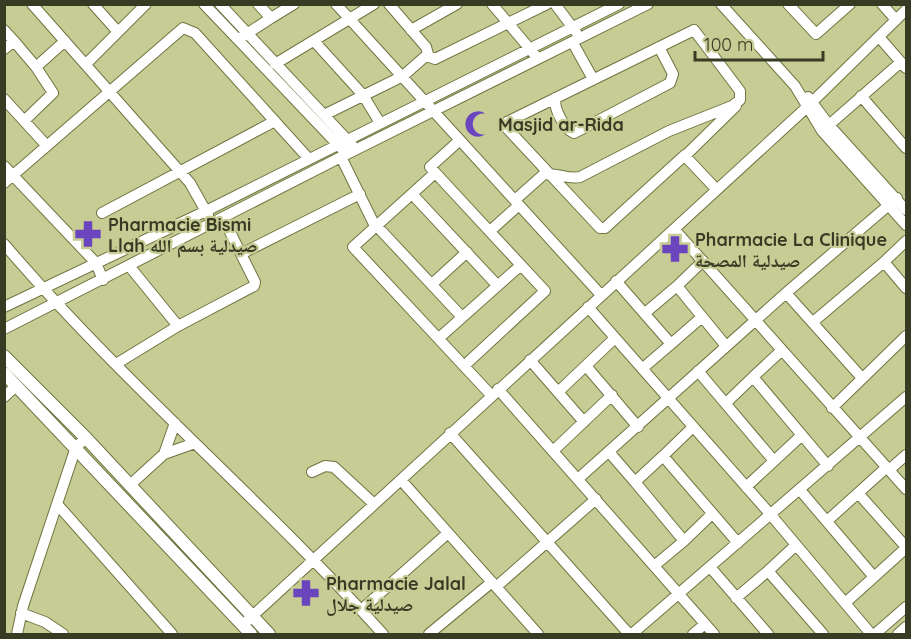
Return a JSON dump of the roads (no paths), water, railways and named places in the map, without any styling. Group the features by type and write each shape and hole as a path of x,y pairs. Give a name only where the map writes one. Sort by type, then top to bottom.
{"main road":[{"path":"4,356 86,438 267,633"},
{"path":"4,373 246,630"}],"street":[{"path":"93,4 118,32"},
{"path":"86,64 146,4"},
{"path":"204,4 274,64 324,115 343,142 360,194 376,225 462,317"},
{"path":"220,4 242,37 343,142"},
{"path":"258,4 272,18"},
{"path":"242,37 294,4"},
{"path":"336,4 601,295"},
{"path":"274,64 374,4"},
{"path":"324,115 403,76 427,56 428,49 389,4"},
{"path":"411,30 457,4"},
{"path":"492,4 539,60"},
{"path":"427,56 435,59 547,4"},
{"path":"555,4 573,27 593,79"},
{"path":"4,308 206,211 619,4"},
{"path":"4,328 130,267 348,153 648,4"},
{"path":"721,4 795,86 809,105 822,131 893,202 906,210"},
{"path":"728,4 809,105 829,125 893,202 906,225"},
{"path":"788,4 816,34 850,4"},
{"path":"882,4 896,20"},
{"path":"37,6 196,192 210,225"},
{"path":"267,633 246,630 252,616 809,105 906,10"},
{"path":"9,179 177,31 186,28 195,33 309,159"},
{"path":"4,30 36,67 53,93 24,121"},
{"path":"694,30 740,91 741,97 726,118 605,228 600,228 502,124 659,47 694,30"},
{"path":"829,125 861,96 904,65 879,37"},
{"path":"4,49 14,41"},
{"path":"36,67 65,41"},
{"path":"314,41 363,95 380,123"},
{"path":"555,98 556,107 568,129 574,133 670,83 673,74 659,47"},
{"path":"861,96 906,148"},
{"path":"4,99 47,146"},
{"path":"547,173 566,178 580,177 669,131 737,103"},
{"path":"102,213 275,121"},
{"path":"460,140 430,167 545,291 464,366"},
{"path":"685,155 716,189"},
{"path":"4,166 9,179 96,263 103,280"},
{"path":"435,173 352,247 464,366 494,392 579,478 714,634"},
{"path":"490,231 547,173"},
{"path":"242,254 360,194"},
{"path":"412,194 497,285"},
{"path":"579,478 786,293 893,202"},
{"path":"116,364 178,326 254,286 255,282 223,218"},
{"path":"674,229 906,489"},
{"path":"813,322 906,241"},
{"path":"4,244 55,303 313,560 383,634"},
{"path":"432,284 466,252"},
{"path":"645,313 703,261"},
{"path":"884,262 906,288"},
{"path":"439,338 521,265"},
{"path":"130,267 178,326"},
{"path":"616,281 671,344"},
{"path":"677,286 726,346"},
{"path":"786,293 862,378"},
{"path":"588,307 873,634 906,607"},
{"path":"643,368 702,317"},
{"path":"832,408 906,336"},
{"path":"558,392 615,338"},
{"path":"726,403 782,350"},
{"path":"530,360 584,422"},
{"path":"586,366 638,427"},
{"path":"698,371 774,461"},
{"path":"753,377 828,466"},
{"path":"4,397 16,386"},
{"path":"553,451 612,395"},
{"path":"450,433 630,634 906,397"},
{"path":"164,454 175,423"},
{"path":"635,482 693,427"},
{"path":"746,487 802,435"},
{"path":"17,634 21,613 76,447 86,438"},
{"path":"130,485 164,454 195,443"},
{"path":"609,453 684,541"},
{"path":"827,521 906,455"},
{"path":"663,456 738,543"},
{"path":"312,472 325,466 334,467 374,504"},
{"path":"401,480 535,634"},
{"path":"800,490 874,577"},
{"path":"845,603 906,547 858,493"},
{"path":"429,634 494,585 596,499"},
{"path":"57,504 172,634"},
{"path":"654,567 712,514"},
{"path":"361,610 448,533"},
{"path":"736,598 796,545"},
{"path":"710,567 768,634"},
{"path":"768,572 823,634"},
{"path":"21,613 45,622 63,634"},
{"path":"693,634 705,624"},
{"path":"806,634 816,626"},
{"path":"898,634 906,627"}],"place":[{"name":"Masjid ar-Rida","path":"478,124"},
{"name":"Pharmacie Bismi Llah صيدلية بسم الله","path":"88,234"},
{"name":"Pharmacie La Clinique صيدلية المصحة","path":"675,249"},
{"name":"Pharmacie Jalal صيدلية جلال","path":"306,593"}]}
